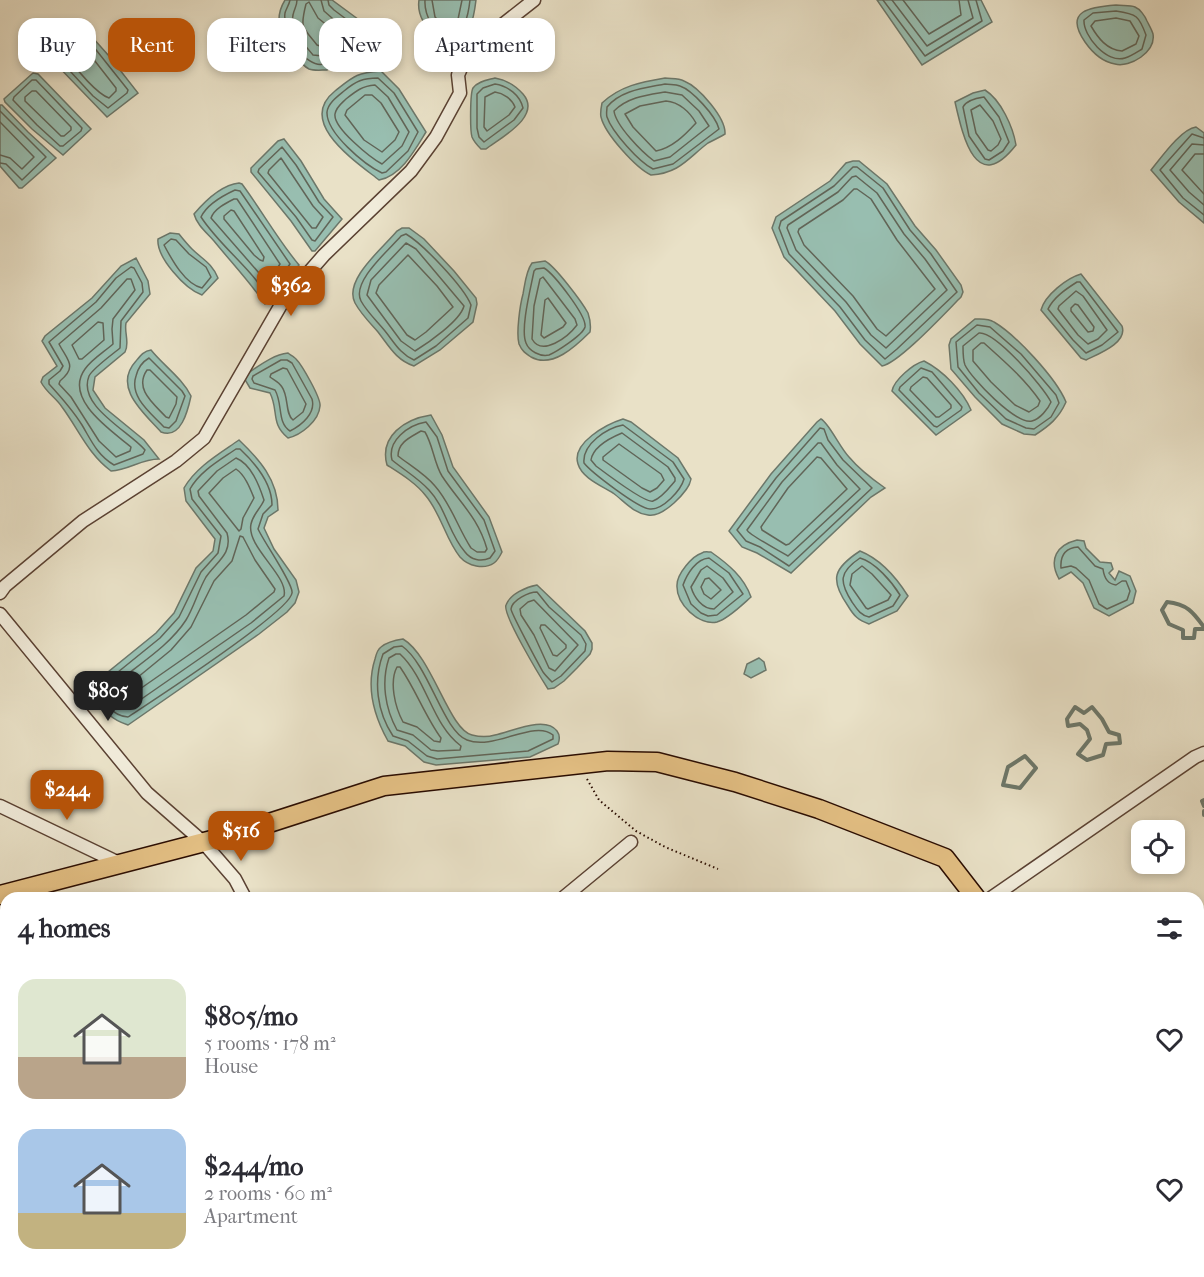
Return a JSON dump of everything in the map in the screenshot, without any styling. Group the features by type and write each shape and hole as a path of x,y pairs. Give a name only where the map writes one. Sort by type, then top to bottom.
{"main road":[{"path":"12,892 235,834 384,786 608,761 657,762 735,782 819,808 945,858 971,892"}],"street":[{"path":"0,593 5,586 83,521 176,461 204,438 282,303 324,255 411,171 436,137 460,93 458,75 468,52 534,0"},
{"path":"0,614 147,793 203,842 235,879 242,892"},
{"path":"1000,892 1204,753"},
{"path":"0,806 121,864"},
{"path":"570,892 631,842"}],"path":[{"path":"577,764 599,800 636,831 665,847 718,869"}],"water":[{"path":"285,0 332,0 356,18 319,18 319,70 315,70 307,68 307,18 279,18"},
{"path":"419,0 476,0 473,18 422,18"},
{"path":"877,0 981,0 992,22 922,65"},
{"path":"1116,5 1133,6 1139,9 1153,34 1150,47 1141,57 1121,65 1106,61 1094,53 1085,42 1077,23 1083,12 1089,9"},
{"path":"96,41 108,55 108,72 122,72 138,93 107,117 64,72 96,72"},
{"path":"382,72 399,89 426,132 401,168 387,178 379,180 344,152 333,140 325,128 322,115 325,103 335,91 356,76"},
{"path":"33,73 38,74 91,129 63,155 5,102 4,99"},
{"path":"495,78 514,86 523,94 528,102 527,110 524,118 510,132 486,149 481,149 471,133 472,91 483,81"},
{"path":"665,78 682,80 697,90 716,112 725,134 708,143 677,168 651,175 622,150 608,132 601,109 602,103 616,92 639,83"},
{"path":"985,90 996,100 1005,114 1016,145 1002,159 991,165 981,163 967,144 955,102"},
{"path":"0,105 56,158 22,188 19,188 0,166"},
{"path":"1196,127 1204,133 1204,223 1179,202 1151,170 1178,138"},
{"path":"284,139 301,161 324,199 342,219 315,251 312,251 251,172 251,168 278,141"},
{"path":"859,161 887,184 915,226 936,250 961,285 963,292 961,297 911,347 890,363 882,366 860,344 835,311 784,257 772,228 776,217 830,181 846,163"},
{"path":"242,184 299,265 274,297 265,304 200,225 194,214 220,190"},
{"path":"402,228 409,228 424,239 454,271 476,298 477,304 473,322 440,350 414,366 393,352 360,311 353,294 359,275 366,265"},
{"path":"170,233 179,234 216,273 218,278 202,295 180,279 162,255 158,239"},
{"path":"136,258 148,281 150,294 126,323 125,352 95,377 93,390 105,408 144,440 159,459 111,471 96,457 62,407 41,382 43,377 57,366 42,341 45,336 92,298 121,266"},
{"path":"545,261 561,277 588,313 590,332 563,354 547,360 539,360 524,352 519,344 518,333 528,270 532,263"},
{"path":"1081,274 1122,326 1123,332 1121,338 1111,347 1086,360 1081,358 1041,310 1043,304 1057,288"},
{"path":"975,319 992,321 1003,328 1045,370 1061,392 1066,402 1060,413 1035,435 1024,434 1002,424 951,369 949,345 951,339"},
{"path":"151,350 178,378 191,396 182,422 174,432 161,432 139,408 129,390 127,380 129,371 141,355"},
{"path":"288,353 296,358 306,374 318,396 320,406 319,412 308,427 288,438 277,422 270,393 250,388 244,378 266,361"},
{"path":"924,361 951,382 971,410 936,435 892,391 896,382 905,373"},
{"path":"431,415 442,435 453,467 489,517 502,552 490,565 476,566 460,557 426,496 403,475 387,465 387,446 396,431 412,420"},
{"path":"623,419 631,422 678,458 691,479 685,491 674,503 654,515 643,514 633,509 588,477 578,464 577,456 585,442 608,425"},
{"path":"821,419 853,461 885,488 871,497 791,573 742,547 729,531 771,474"},
{"path":"239,440 266,471 275,489 278,510 268,517 264,528 274,549 296,580 299,592 295,603 259,634 128,725 121,723 108,713 94,694 97,681 156,633 174,613 196,568 213,551 215,539 186,501 184,488 201,467"},
{"path":"1077,540 1084,541 1086,548 1100,562 1111,563 1113,569 1109,573 1115,580 1119,571 1130,576 1136,591 1133,603 1109,616 1094,608 1083,583 1071,572 1059,579 1054,565 1056,554 1064,545"},
{"path":"860,551 887,569 908,596 897,611 869,624 852,612 842,597 837,581 837,575 844,563"},
{"path":"703,552 711,552 735,572 751,597 726,618 717,622 703,621 690,612 680,599 677,585 682,571 690,562"},
{"path":"537,585 585,631 592,643 590,654 577,668 564,681 548,689 506,611 508,601 515,594"},
{"path":"403,639 423,660 448,707 464,730 472,735 487,736 544,724 552,726 557,731 558,744 530,757 436,765 424,762 405,746 388,741 375,711 371,691 372,670 376,654 383,645"},
{"path":"759,658 764,662 766,670 751,678 744,674 747,664"}],"waterway":[{"path":"1204,627 1185,607 1167,602 1162,610 1169,624 1183,630 1183,638 1194,638 1195,629 1204,629"},
{"path":"1075,707 1084,713 1092,707 1109,732 1119,735 1120,743 1106,744 1103,755 1087,760 1078,754 1090,739 1087,730 1080,724 1068,726 1067,719 1075,707"},
{"path":"1025,756 1036,768 1020,788 1003,785 1008,767 1025,756"},
{"path":"1204,800 1202,801 1204,806"}]}
